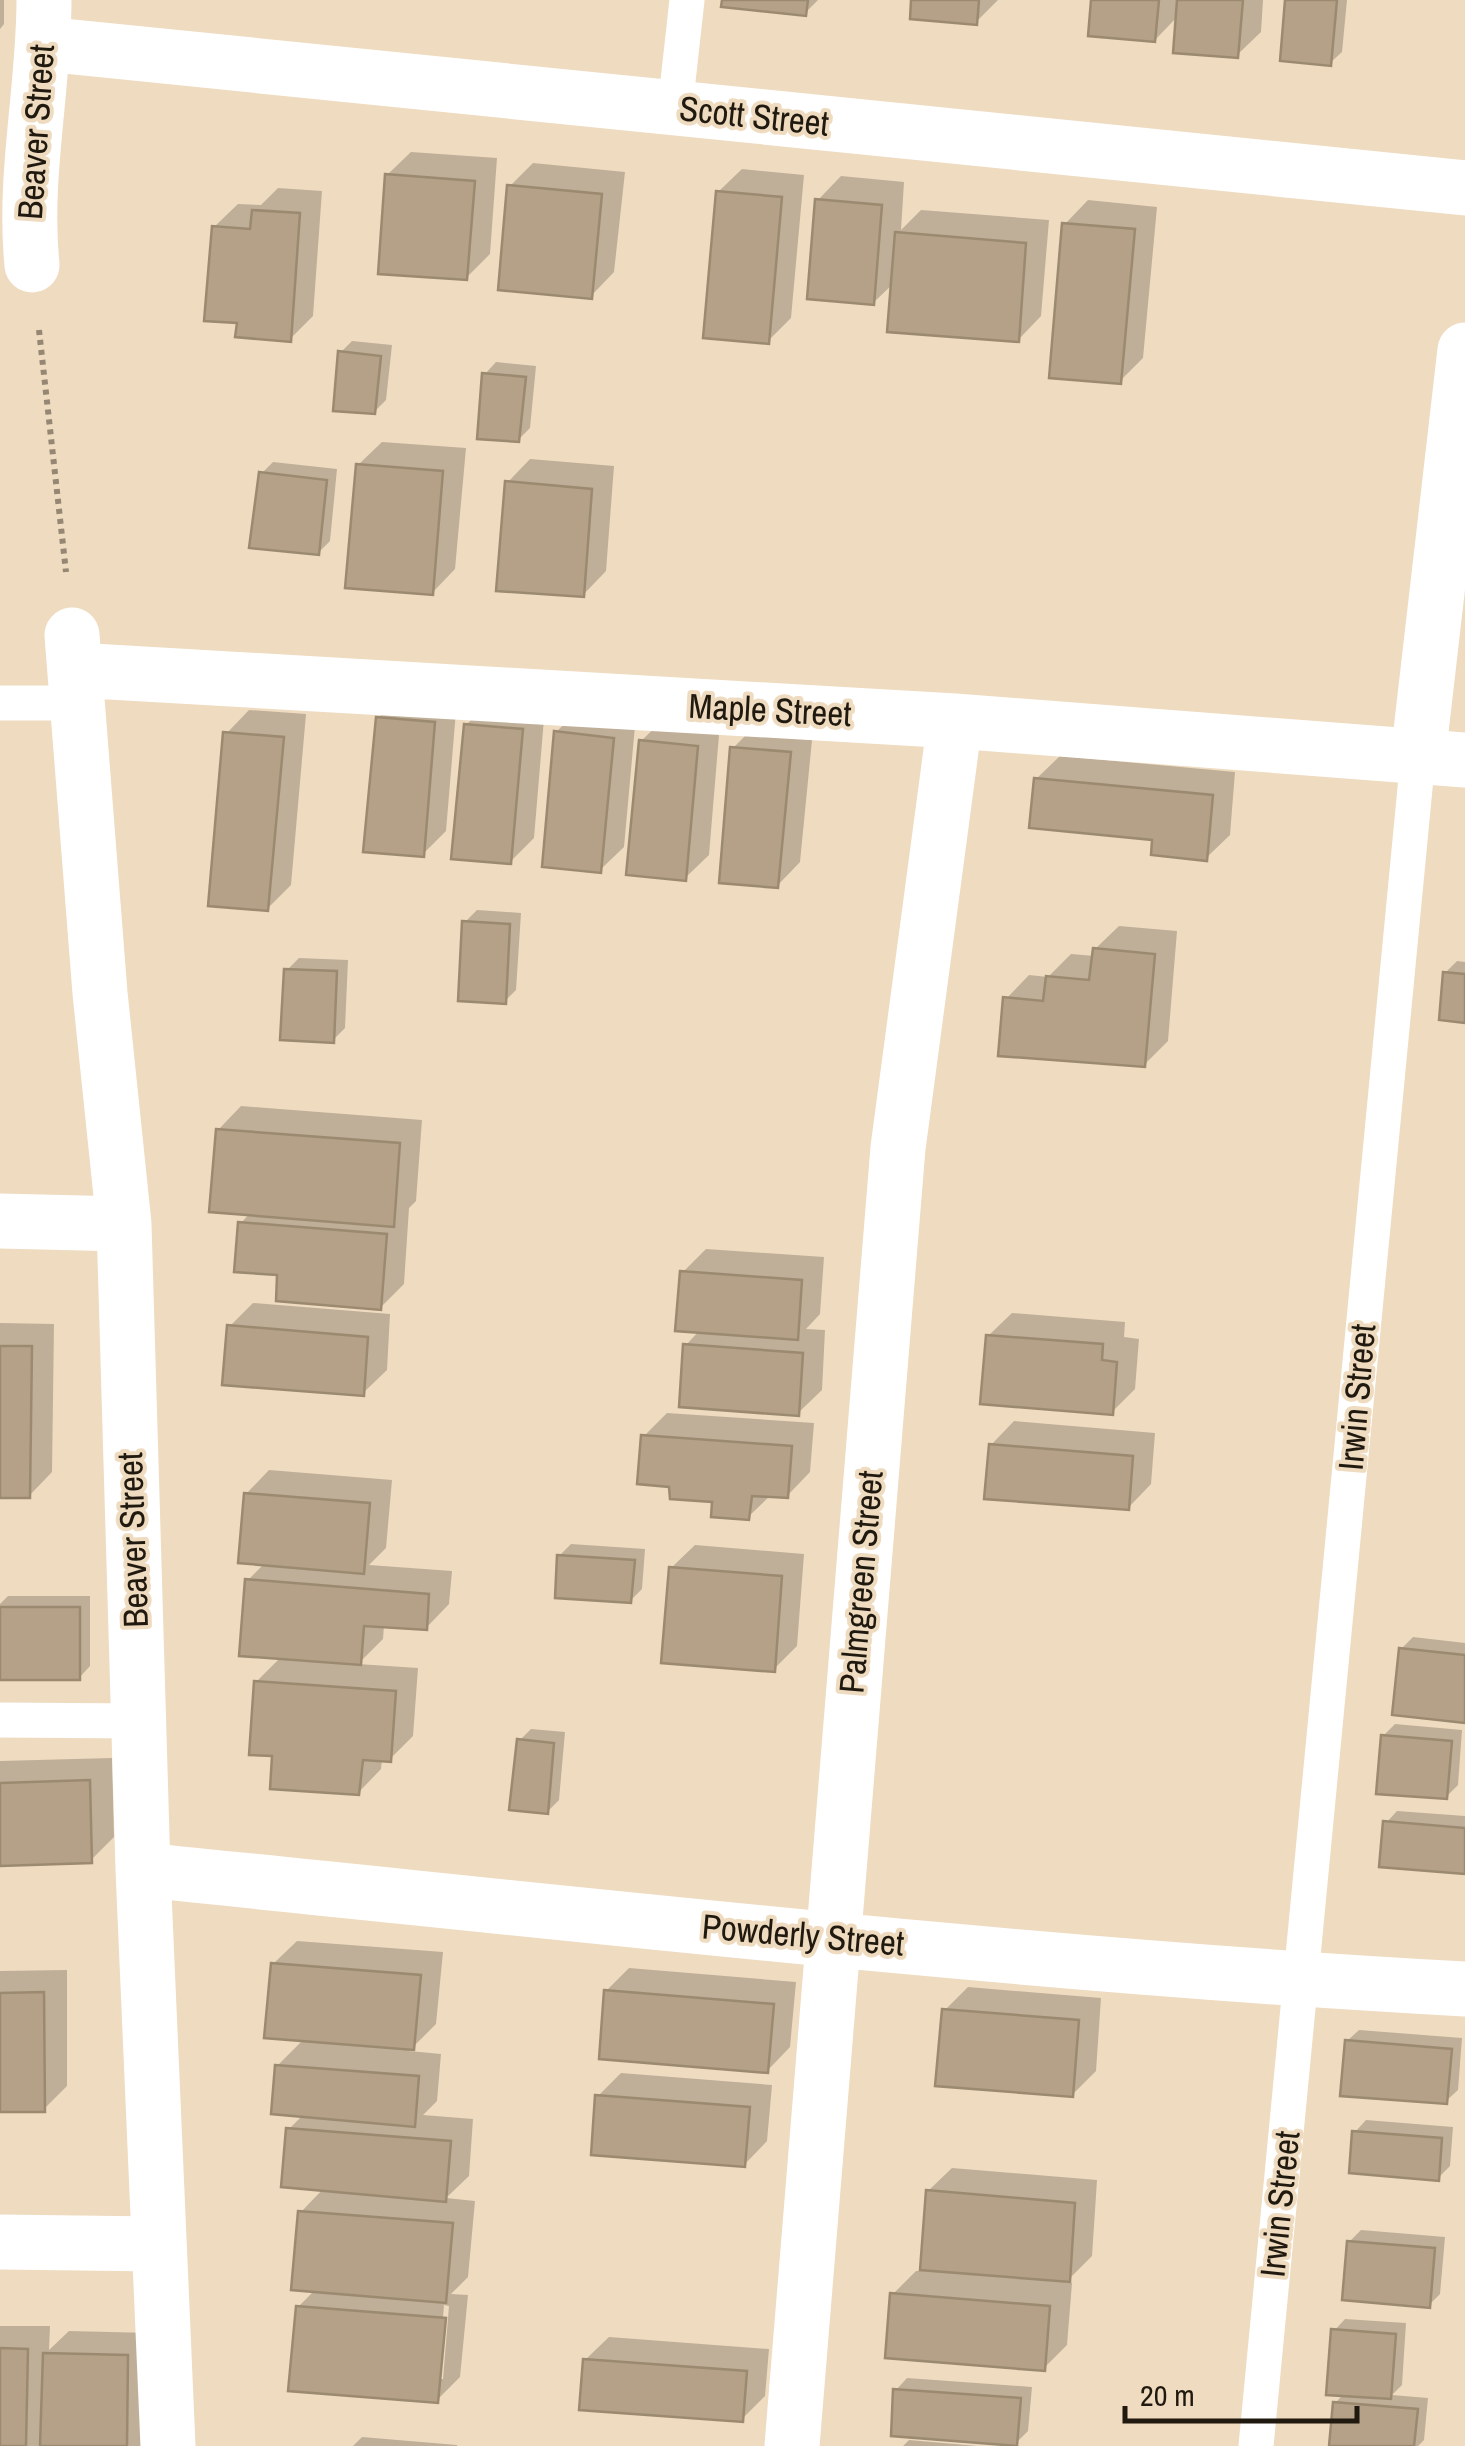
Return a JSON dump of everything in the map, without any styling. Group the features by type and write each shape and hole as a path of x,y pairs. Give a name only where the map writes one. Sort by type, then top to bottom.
{"street":[{"name":"Scott Street","path":"44,22 675,108 1465,188"},
{"name":"Beaver Street","path":"20,231 44,22"},
{"name":"Irwin Street","path":"1442,758 1465,350"},
{"name":"Beaver Street","path":"75,669 100,993 124,1224 143,1870 168,2446"},
{"name":"Maple Street","path":"75,669 956,721 1442,758"},
{"name":"Palmgreen Street","path":"792,2446 898,1148 956,721"},
{"path":"0,1220 124,1224"},
{"name":"Powderly Street","path":"143,1870 831,1938 1302,1980 1465,1989"},
{"path":"0,2242 157,2244"}],"lane":[{"path":"675,108 686,0"},
{"path":"0,703 75,669"},
{"name":"Irwin Street","path":"1256,2446 1302,1980 1442,758"},
{"path":"0,1720 139,1720"}],"path":[{"path":"20,231 75,669"}],"building":[{"path":"722,0 808,0 806,16 721,7"},
{"path":"911,0 979,0 977,25 910,19"},
{"path":"1091,0 1159,0 1155,42 1088,36"},
{"path":"1177,0 1243,0 1238,58 1173,53"},
{"path":"1285,0 1337,0 1331,66 1280,61"},
{"path":"385,174 475,181 467,280 378,274"},
{"path":"507,185 602,194 592,299 498,290"},
{"path":"716,191 782,197 769,344 703,338"},
{"path":"815,199 882,205 874,305 807,299"},
{"path":"252,210 300,213 291,342 235,337 237,323 204,321 212,226 250,229"},
{"path":"1062,223 1135,229 1121,384 1049,378"},
{"path":"895,232 1026,243 1019,342 887,332"},
{"path":"338,351 381,356 375,414 333,411"},
{"path":"482,373 526,377 519,442 477,439"},
{"path":"356,464 443,471 433,595 345,588"},
{"path":"259,472 327,480 319,555 249,548"},
{"path":"505,481 592,489 584,597 496,591"},
{"path":"376,717 435,722 424,857 363,852"},
{"path":"464,724 523,729 511,864 451,859"},
{"path":"554,731 614,738 601,873 542,867"},
{"path":"223,732 284,737 268,911 208,906"},
{"path":"639,740 698,746 686,881 626,875"},
{"path":"730,747 791,752 778,888 719,883"},
{"path":"1034,778 1213,795 1207,861 1151,855 1152,840 1029,828"},
{"path":"462,921 510,924 506,1004 458,1001"},
{"path":"1093,948 1155,954 1145,1067 998,1056 1003,997 1043,1001 1046,976 1089,980"},
{"path":"284,969 337,971 334,1043 280,1040"},
{"path":"1443,972 1465,974 1465,1023 1439,1020"},
{"path":"216,1129 400,1143 394,1227 209,1212"},
{"path":"238,1222 387,1234 381,1310 276,1301 277,1275 234,1272"},
{"path":"680,1271 802,1280 798,1340 675,1331"},
{"path":"227,1325 368,1337 364,1396 222,1385"},
{"path":"986,1335 1103,1344 1102,1360 1117,1362 1113,1415 980,1404"},
{"path":"683,1344 803,1353 799,1416 679,1407"},
{"path":"0,1346 32,1346 30,1498 0,1498"},
{"path":"641,1435 792,1446 788,1498 752,1496 749,1520 711,1517 712,1502 670,1499 669,1487 637,1484"},
{"path":"989,1444 1133,1456 1129,1510 984,1499"},
{"path":"244,1493 370,1503 364,1574 238,1563"},
{"path":"557,1555 635,1560 631,1603 555,1598"},
{"path":"669,1567 782,1576 775,1672 661,1663"},
{"path":"245,1579 429,1594 427,1630 364,1626 361,1665 239,1656"},
{"path":"0,1607 80,1607 80,1680 0,1680"},
{"path":"1399,1648 1465,1655 1465,1723 1392,1715"},
{"path":"254,1681 396,1691 391,1762 363,1760 359,1795 270,1789 272,1756 249,1755"},
{"path":"1381,1735 1452,1741 1447,1799 1376,1794"},
{"path":"517,1739 554,1743 548,1814 509,1810"},
{"path":"90,1780 92,1863 0,1866 0,1783"},
{"path":"1383,1821 1465,1828 1465,1874 1379,1867"},
{"path":"271,1963 421,1975 414,2050 264,2038"},
{"path":"604,1990 774,2004 768,2073 599,2059"},
{"path":"44,1992 45,2112 0,2112 0,1993"},
{"path":"942,2009 1079,2020 1073,2097 935,2086"},
{"path":"1345,2040 1452,2049 1447,2104 1340,2096"},
{"path":"275,2065 419,2076 415,2127 271,2114"},
{"path":"595,2095 750,2107 745,2167 591,2155"},
{"path":"286,2128 451,2141 446,2202 281,2187"},
{"path":"1352,2131 1442,2138 1439,2181 1349,2173"},
{"path":"926,2190 1075,2203 1070,2282 920,2270"},
{"path":"298,2211 453,2223 446,2303 291,2290"},
{"path":"1347,2241 1435,2248 1430,2308 1342,2300"},
{"path":"890,2293 1050,2306 1045,2371 885,2358"},
{"path":"296,2306 446,2318 438,2403 288,2391"},
{"path":"1331,2329 1396,2334 1391,2399 1326,2395"},
{"path":"0,2348 28,2349 26,2446 0,2446"},
{"path":"43,2353 128,2355 127,2446 40,2446"},
{"path":"583,2359 747,2371 743,2422 579,2410"},
{"path":"893,2389 1021,2398 1017,2446 891,2436"},
{"path":"1333,2402 1418,2409 1414,2446 1329,2446"}]}
